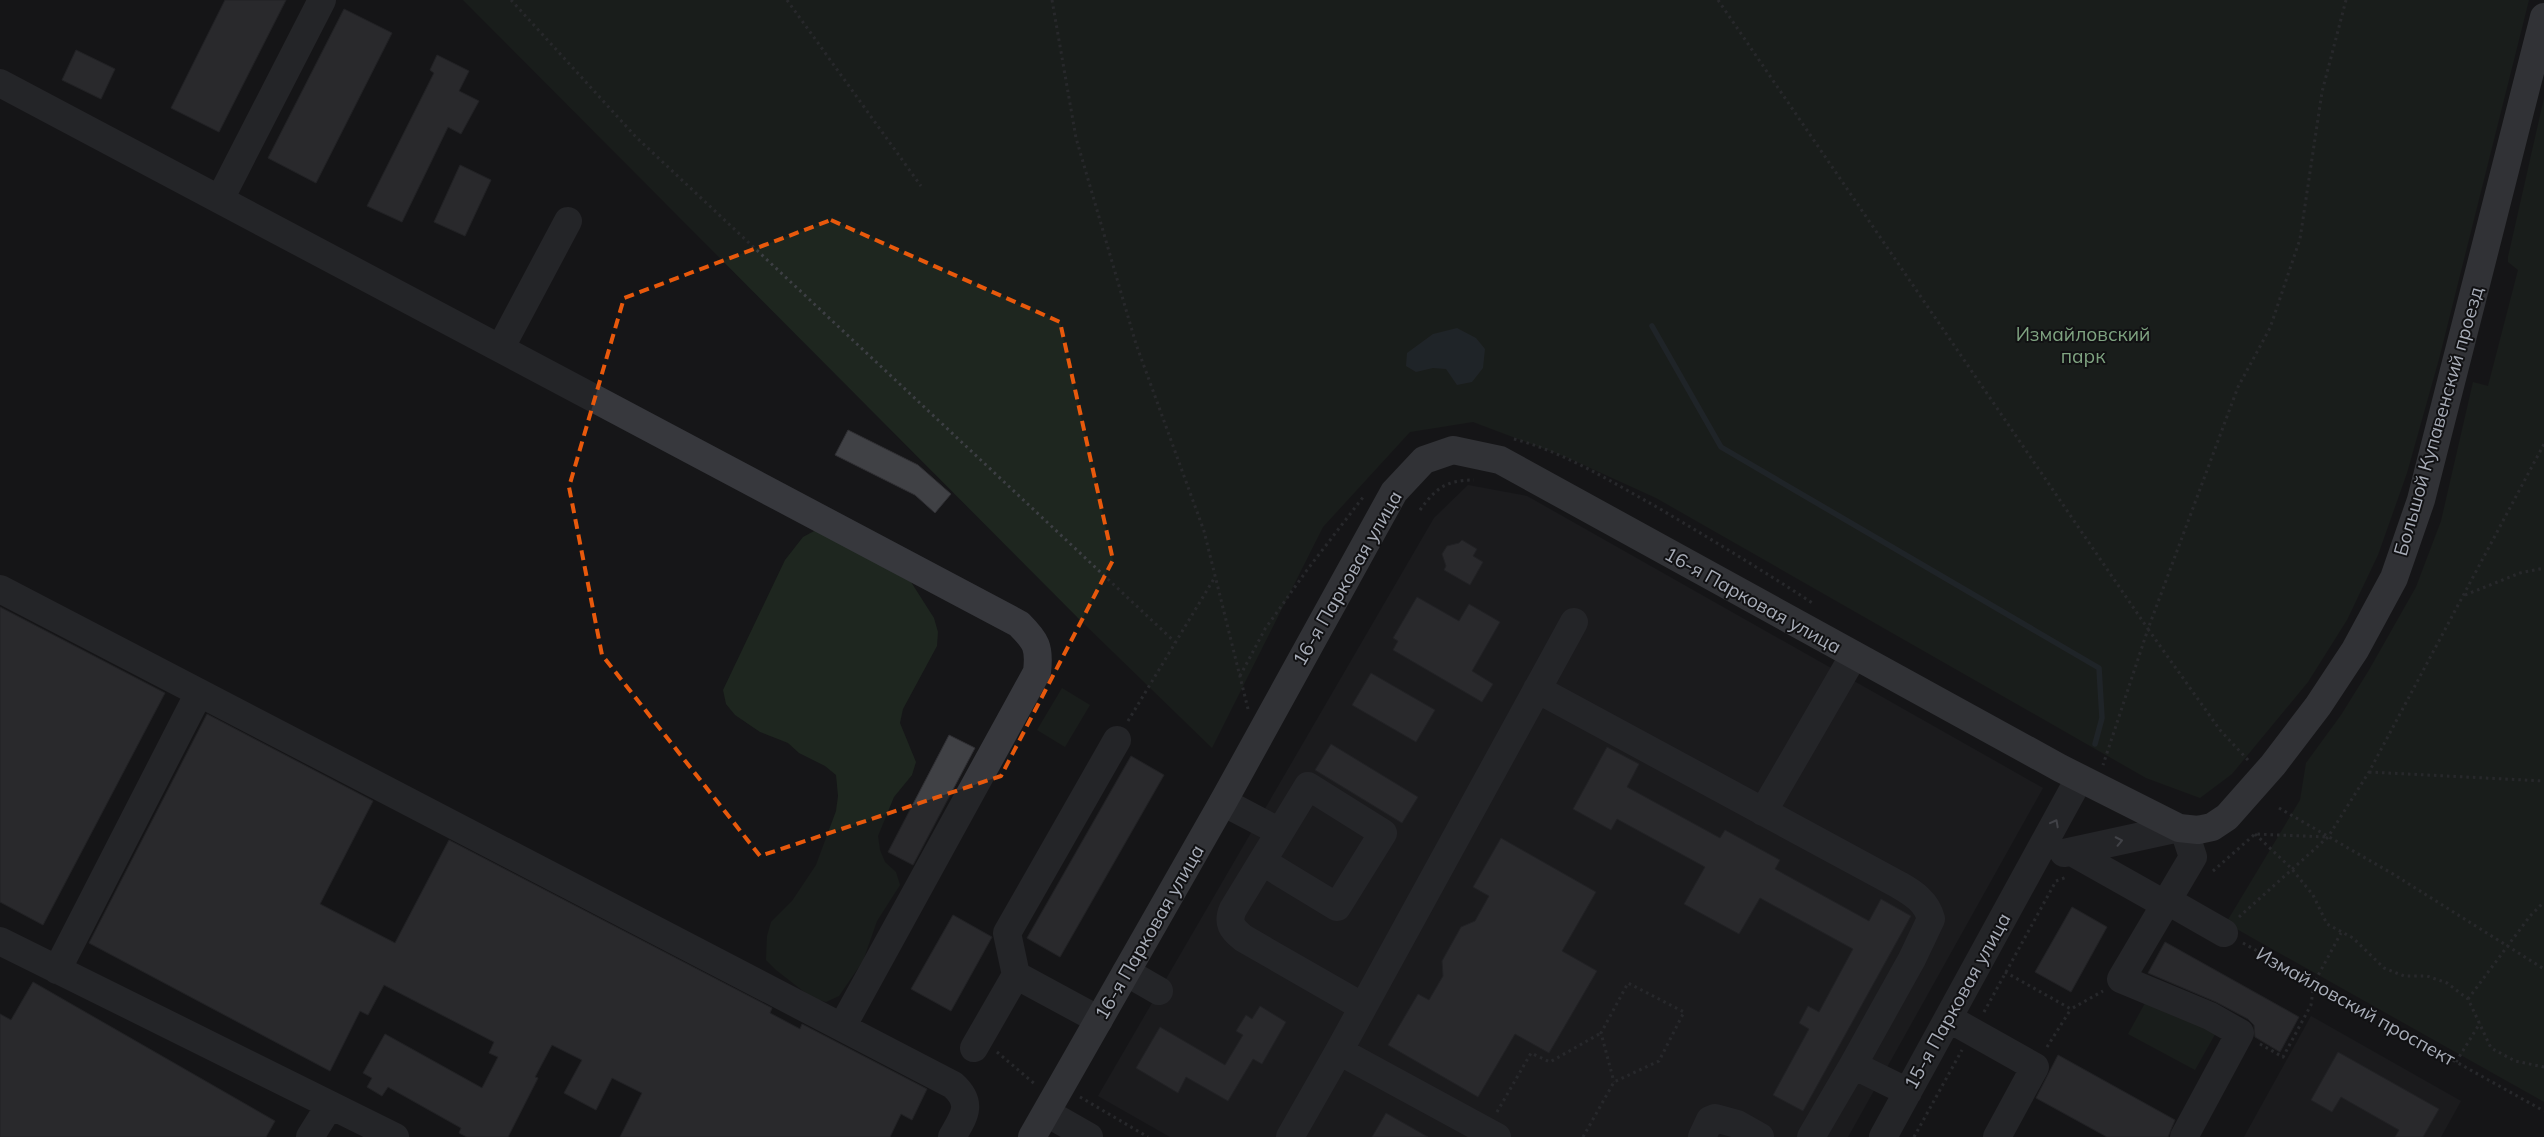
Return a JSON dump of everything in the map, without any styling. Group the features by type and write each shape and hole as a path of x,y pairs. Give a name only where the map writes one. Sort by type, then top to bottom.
{"main road":[{"name":"Большой Купавенский проезд","path":"2181,829 2198,830 2220,822 2273,765 2318,706 2355,650 2394,578 2421,500 2544,17"},
{"name":"16-я Парковая улица","path":"1032,1137 1045,1102 1099,1020 1223,802 1394,492 1424,460 1454,450 1500,460 1854,655 2092,773 2181,829"}],"street":[{"path":"220,199 322,0"},
{"path":"0,83 1019,624 1034,639 1039,654 1037,672 842,1027"},
{"path":"501,348 568,222"},
{"path":"0,589 952,1086 963,1094 966,1108 952,1137"},
{"path":"1290,1137 1574,622"},
{"path":"1763,812 1854,655"},
{"path":"1537,689 1913,893 1928,908 1931,920 1912,959 1853,1065 1810,1137"},
{"path":"57,970 199,693"},
{"path":"977,1042 1016,975 1007,934 1117,740"},
{"name":"15-я Парковая улица","path":"1883,1137 2032,866 2092,773"},
{"path":"1263,862 1337,907 1383,833 1308,786 1233,909 1230,921 1231,926 1243,938 1363,1007"},
{"path":"1223,802 1280,832"},
{"path":"2071,864 2181,829 2193,856 2121,980 2210,1016 2240,1033 2183,1137"},
{"path":"2032,866 2056,855 2071,864 2159,901 2168,901 2224,933"},
{"path":"0,941 395,1137"},
{"path":"1126,972 1159,991"},
{"path":"1016,975 1099,1020"},
{"path":"1948,1018 2035,1067 1997,1137"},
{"path":"1339,1050 1492,1134"},
{"path":"1853,1065 1908,1092"},
{"path":"1045,1102 1089,1137"},
{"path":"2183,1137 2190,1103"},
{"path":"310,1137 330,1105"},
{"path":"1702,1137 1710,1120 1715,1118 1737,1124 1760,1137"}],"path":[{"path":"511,0 636,137 1175,642"},
{"path":"788,0 921,186"},
{"path":"1052,0 1076,138 1136,344 1204,531 1250,717"},
{"path":"1718,0 2148,629 2220,730 2248,760"},
{"path":"2092,773 2238,387 2270,328 2300,239 2322,92 2346,0"},
{"path":"1507,438 1532,444 1605,478 1740,556 1815,605"},
{"path":"2224,933 2291,868 2328,837 2369,772 2465,596 2544,444"},
{"path":"1240,676 1265,629 1307,570 1365,495"},
{"path":"2465,596 2520,573 2544,568"},
{"path":"1117,740 1215,576"},
{"path":"2369,772 2544,781"},
{"path":"2279,808 2393,874 2544,969"},
{"path":"2206,877 2255,834 2328,837"},
{"path":"2255,834 2291,868 2313,895 2327,924 2353,938 2384,968 2404,976 2427,976 2447,983 2468,999 2491,1048 2515,1061 2544,1067"},
{"path":"1914,1137 2056,881 2071,864"},
{"path":"2468,999 2544,902"},
{"name":"Измайловский проспект","path":"2224,933 2544,1111"},
{"path":"2240,1033 2283,1057 2311,1006 2314,983 2341,933"},
{"path":"2005,972 2071,1009"},
{"path":"2035,1067 2071,1009 2121,980"},
{"path":"1492,1134 1530,1054 1550,1062 1601,1034 1628,983 1684,1012 1659,1060 1614,1082 1583,1137"},
{"path":"2456,1062 2480,1023"},
{"path":"1601,1034 1614,1082"},
{"path":"977,1042 1045,1102"},
{"path":"1074,1094 1148,1137"}],"highlighted area":[{"path":"831,220 1060,322 1113,560 1001,776 760,856 602,655 569,487 624,298"}],"shaded area":[{"path":"1457,328 1476,338 1485,349 1483,368 1472,382 1457,385 1446,369 1433,368 1416,372 1406,366 1407,353 1433,334"},
{"path":"1468,485 1527,496 2043,788 1848,1137 1170,1137 1098,1096 1434,518"},
{"path":"2311,1016 2461,1101 2441,1137 2244,1137"}],"green space":[{"name":"Измайловский парк","path":"463,0 2529,0 2439,359 2407,473 2378,555 2347,620 2308,682 2232,774 2200,798 2146,778 1656,498 1566,457 1473,422 1410,432 1323,527 1212,748 1078,618"},
{"path":"2544,98 2544,1102 2226,923 2300,800 2306,763 2341,715 2416,587 2441,521 2473,382 2488,386 2518,270 2508,262 2508,257"},
{"path":"816,530 911,582 934,618 938,632 937,646 903,709 900,723 916,762 912,775 894,797 878,836 880,850 885,862 896,872 900,885 877,921 863,961 839,996 826,1002 812,998 766,960 767,936 771,922 792,901 816,865 836,811 838,796 836,775 825,766 799,753 788,743 760,732 735,715 726,704 723,690 785,560 803,537"},
{"path":"1062,688 1090,705 1065,747 1037,730"},
{"path":"2150,994 2217,1031 2195,1070 2128,1034"}],"building":[{"path":"225,0 286,0 219,132 171,108"},
{"path":"344,9 392,33 316,183 268,158"},
{"path":"76,50 115,69 101,99 62,80"},
{"path":"437,55 469,71 459,91 479,101 461,134 448,127 402,222 367,206 434,73 430,70"},
{"path":"460,165 491,180 465,236 434,222"},
{"path":"848,430 918,465 951,494 935,513 915,495 835,455"},
{"path":"1462,540 1477,549 1473,556 1483,562 1470,585 1444,570 1446,566 1442,554 1447,546 1459,543"},
{"path":"1417,597 1459,621 1469,604 1500,622 1472,671 1493,684 1482,702 1393,650 1398,641 1393,638"},
{"path":"0,607 165,693 43,925 0,902"},
{"path":"1371,673 1435,710 1416,742 1352,705"},
{"path":"207,714 373,801 320,904 395,943 449,840 772,1008 770,1013 800,1029 802,1024 927,1089 912,1120 901,1114 890,1137 620,1137 642,1093 612,1078 596,1110 564,1093 582,1060 552,1045 535,1077 538,1078 508,1137 467,1137 459,1133 461,1128 388,1087 382,1096 367,1087 372,1078 363,1073 385,1034 482,1088 498,1057 489,1053 494,1042 384,985 368,1015 360,1011 330,1071 89,943"},
{"path":"949,735 975,748 913,865 888,852"},
{"path":"1331,744 1418,797 1402,823 1315,770"},
{"path":"1607,747 1639,764 1627,787 1720,838 1725,830 1780,860 1775,869 1869,921 1881,899 1911,916 1803,1111 1773,1095 1809,1029 1799,1023 1808,1006 1819,1012 1853,949 1760,898 1739,934 1684,904 1705,867 1617,819 1611,830 1573,809"},
{"path":"1131,756 1164,775 1060,957 1027,938"},
{"path":"1501,838 1596,892 1562,951 1597,971 1549,1053 1515,1034 1478,1097 1388,1045 1418,994 1429,1000 1443,976 1442,961 1461,927 1475,921 1489,896 1473,887"},
{"path":"2072,907 2107,927 2071,992 2035,972"},
{"path":"953,915 992,937 951,1011 911,989"},
{"path":"2165,942 2299,1017 2280,1052 2255,1037 2254,1025 2248,1019 2216,1002 2148,973"},
{"path":"33,982 275,1121 266,1137 0,1137 0,1014 11,1020"},
{"path":"1260,1006 1286,1022 1262,1064 1253,1059 1228,1101 1186,1077 1178,1093 1136,1068 1160,1027 1225,1065 1243,1035 1236,1031 1246,1015 1252,1019"},
{"path":"2338,1052 2439,1109 2423,1137 2395,1137 2399,1130 2341,1097 2332,1112 2311,1100"},
{"path":"2058,1055 2175,1120 2168,1137 2107,1137 2036,1098"},
{"path":"1386,1113 1428,1137 1372,1137"}],"waterway":[{"path":"1652,326 1721,447 2099,668 2102,718 2095,744"}]}
